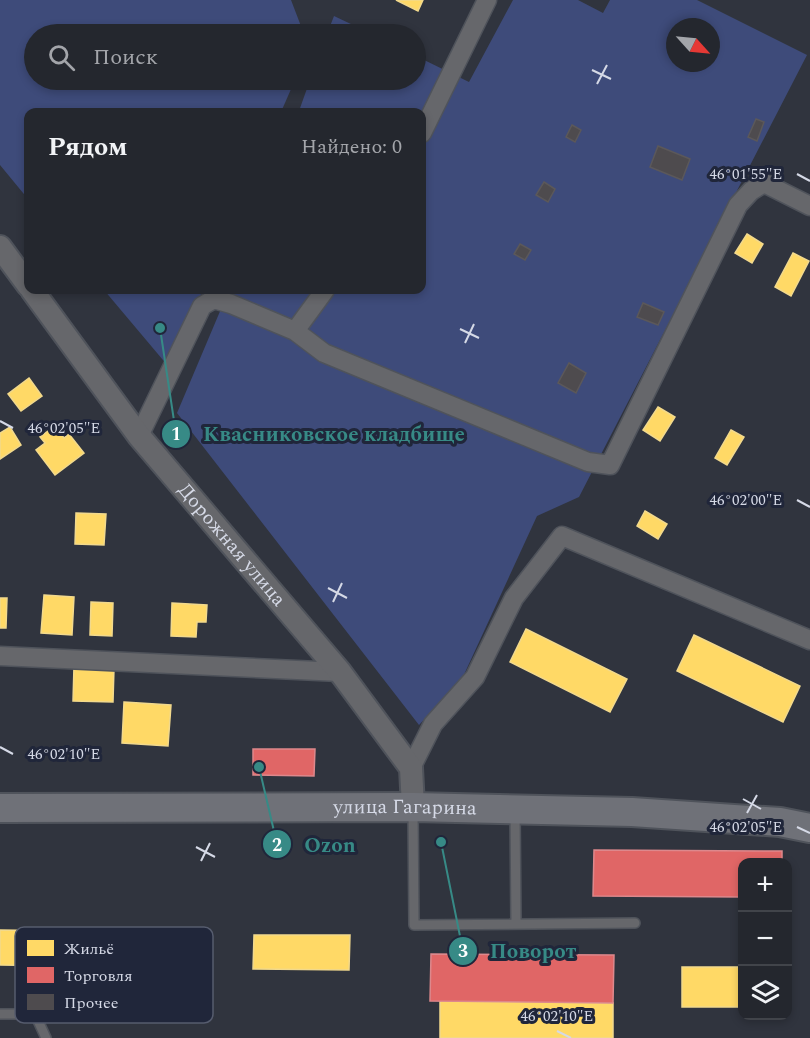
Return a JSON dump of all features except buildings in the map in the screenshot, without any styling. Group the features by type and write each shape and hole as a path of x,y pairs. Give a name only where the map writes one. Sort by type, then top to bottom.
{"main road":[{"name":"улица Гагарина","path":"0,808 413,807 515,809 632,812 780,822 810,828"}],"street":[{"path":"426,125 487,0"},
{"path":"139,436 202,306 214,299 295,331 324,353 588,462 610,465 738,205 751,191 764,183 810,206"},
{"path":"0,247 24,280"},
{"name":"Дорожная улица","path":"35,294 139,436 340,672 411,768"},
{"path":"295,331 323,294"},
{"path":"413,807 411,768 433,724 475,677 514,598 562,536 810,640"},
{"path":"0,656 340,672"}],"lane":[{"path":"413,807 414,925 635,923"},
{"path":"515,809 516,924"},
{"path":"39,1023 46,1038"}],"shaded area":[{"path":"0,0 291,0 300,24 24,24 24,90 291,90 283,108 24,108 24,194 0,165"},
{"path":"513,0 578,0 603,13 610,0 697,0 807,55 579,497 537,516 462,679 419,725 177,413 227,294 426,294 426,108 300,108 306,90 426,90 426,61 469,82"},
{"path":"334,16 351,24 331,24"},
{"path":"107,294 201,294 168,366"}],"place":[{"name":"Квасниковское кладбище","path":"160,328"},
{"name":"Ozon","path":"259,767"},
{"name":"Поворот","path":"441,842"}]}
